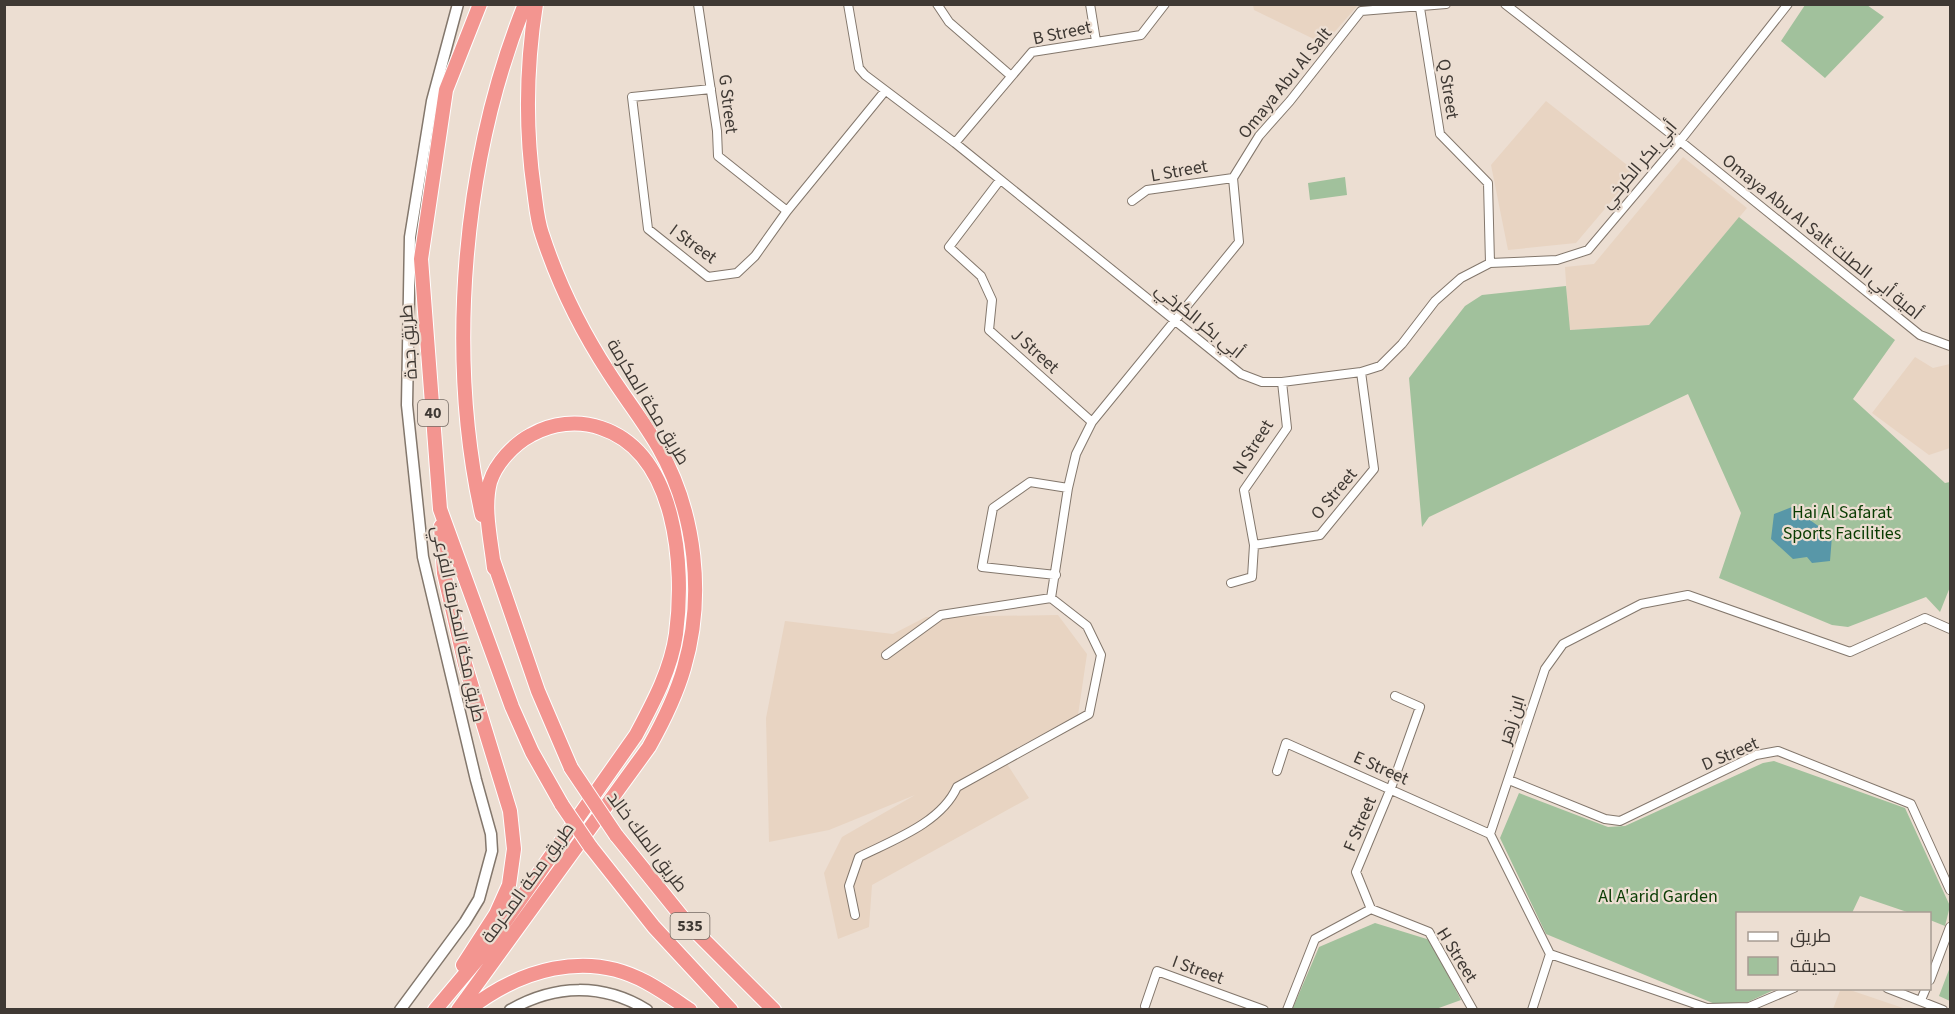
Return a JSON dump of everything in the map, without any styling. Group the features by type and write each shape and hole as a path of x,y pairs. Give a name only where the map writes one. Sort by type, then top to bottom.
{"highway":[{"name":"طريق جدة","path":"480,4 446,90 421,259 440,509 512,707 532,752 562,805 590,846"},
{"name":"40","path":"494,567 477,489 469,432 465,353 466,277 470,213 482,148 498,82 525,4"},
{"name":"طريق مكة المكرمة","path":"458,1010 649,747 668,711 684,668 692,627 696,580 689,532 678,486 659,448 581,326 541,232 530,159 526,109 529,48 536,4"},
{"name":"طريق مكة المكرمة","path":"435,1010 482,954 636,735 656,699 676,636 679,568 675,536 665,499 657,477 640,454 627,441 609,431 586,423 564,424 541,429 520,440 501,461 491,480 487,502 494,567"},
{"path":"435,1010 496,914 509,885 514,849 510,811 465,664 444,573 440,509"},
{"name":"طريق الملك خالد","path":"494,567 538,691 571,768 616,835 687,923 774,1010"},
{"name":"535","path":"590,846 654,927 731,1010"},
{"path":"468,1010 493,990 524,976 562,966 616,970 645,981 690,1010"}],"street":[{"name":"G Street","path":"698,4 718,156 787,211"},
{"name":"أبي بكر الكرخي","path":"848,4 859,68 885,91 956,143 1241,374 1262,382 1282,382 1361,372 1380,366 1402,344 1435,301 1461,278 1490,263 1557,260 1588,250 1680,141 1788,4"},
{"path":"937,4 949,22 1010,75"},
{"path":"1090,4 1096,41"},
{"name":"B Street","path":"956,143 1010,75 1032,52 1141,35 1165,4"},
{"name":"Omaya Abu Al Salt","path":"1233,178 1258,136 1290,101 1361,11 1420,8 1446,4"},
{"path":"1505,4 1680,141"},
{"name":"طريق مكة المكرمة الفرعي","path":"400,1010 470,914 485,884 492,851 491,834 423,557 407,405 410,237 432,101 458,5"},
{"name":"Q Street","path":"1420,8 1440,134 1488,183 1490,263"},
{"name":"I Street","path":"711,90 632,97 648,230 708,277 737,273 756,256 787,211 885,91"},
{"name":"Omaya Abu Al Salt أمية أبي الصلت","path":"1680,141 1920,335 1947,347 1950,346"},
{"path":"1052,598 1068,488 1076,454 1092,422 1239,242 1233,178"},
{"name":"L Street","path":"1132,201 1147,190 1233,178"},
{"name":"J Street","path":"1000,180 949,247 981,276 992,300 989,330 1092,422"},
{"name":"O Street","path":"1254,545 1320,535 1374,469 1361,372"},
{"name":"N Street","path":"1231,583 1252,577 1254,545 1244,490 1287,428 1282,382"},
{"path":"1056,575 982,567 993,508 1030,482 1068,488"},
{"name":"ابن زهر","path":"1490,834 1545,669 1563,644 1641,604 1688,596 1850,652 1925,618 1950,629"},
{"path":"855,915 849,886 859,857 903,836 933,816 951,800 957,787 1089,714 1101,655 1087,626 1052,598 941,615 886,655"},
{"name":"F Street","path":"1371,909 1356,872 1391,788 1420,707 1395,696"},
{"name":"E Street","path":"1277,771 1286,743 1490,834"},
{"name":"D Street","path":"1509,780 1605,819 1620,821 1756,756 1778,752 1911,804 1950,890"},
{"path":"1490,834 1550,954 1706,1009 1749,1007 1789,990"},
{"path":"1287,1010 1315,939 1371,909"},
{"name":"H Street","path":"1371,909 1429,932 1473,1010"},
{"path":"1931,975 1950,927"},
{"path":"1532,1010 1550,954"},
{"name":"I Street","path":"1145,1006 1157,971 1264,1010"},
{"path":"510,1010 527,1000 566,988 588,988 615,994 648,1010"},
{"path":"1893,990 1943,1010"},
{"path":"1921,1000 1925,990"}],"shaded area":[{"path":"1359,4 1324,44 1254,10 1253,5"},
{"path":"1546,101 1636,172 1576,243 1508,250 1491,165"},
{"path":"1683,157 1747,208 1649,325 1569,330 1565,267 1594,264"},
{"path":"1915,357 1933,368 1950,364 1950,448 1929,455 1872,413"},
{"path":"1058,615 1087,654 1078,715 1002,756 1029,798 872,885 869,927 838,939 824,873 842,837 915,795 829,830 769,842 766,718 785,621 893,634 926,617"},
{"path":"1840,990 1850,990 1906,1009 1833,1009"}],"green space":[{"path":"1805,5 1867,5 1884,17 1825,78 1781,41"},
{"path":"1345,177 1347,195 1310,200 1308,183"},
{"name":"Hai Al Safarat Sports Facilities","path":"1739,217 1895,340 1853,399 1945,483 1950,482 1950,587 1940,612 1926,597 1848,627 1832,625 1719,578 1741,513 1688,394 1429,517 1422,527 1409,378 1465,306 1482,295 1566,286 1570,330 1649,325"},
{"name":"Al A'arid Garden","path":"1774,761 1905,808 1950,906 1945,926 1931,920 1931,912 1907,912 1860,896 1852,912 1736,912 1736,990 1774,990 1748,1002 1715,1004 1546,934 1500,838 1519,793 1608,827 1625,826 1763,763"},
{"path":"1375,923 1430,940 1461,1000 1436,1009 1292,1010 1319,947"},
{"path":"1950,967 1950,1001 1939,996"}],"water":[{"path":"1792,507 1832,536 1830,561 1812,563 1807,557 1793,559 1771,539 1774,514"}]}
